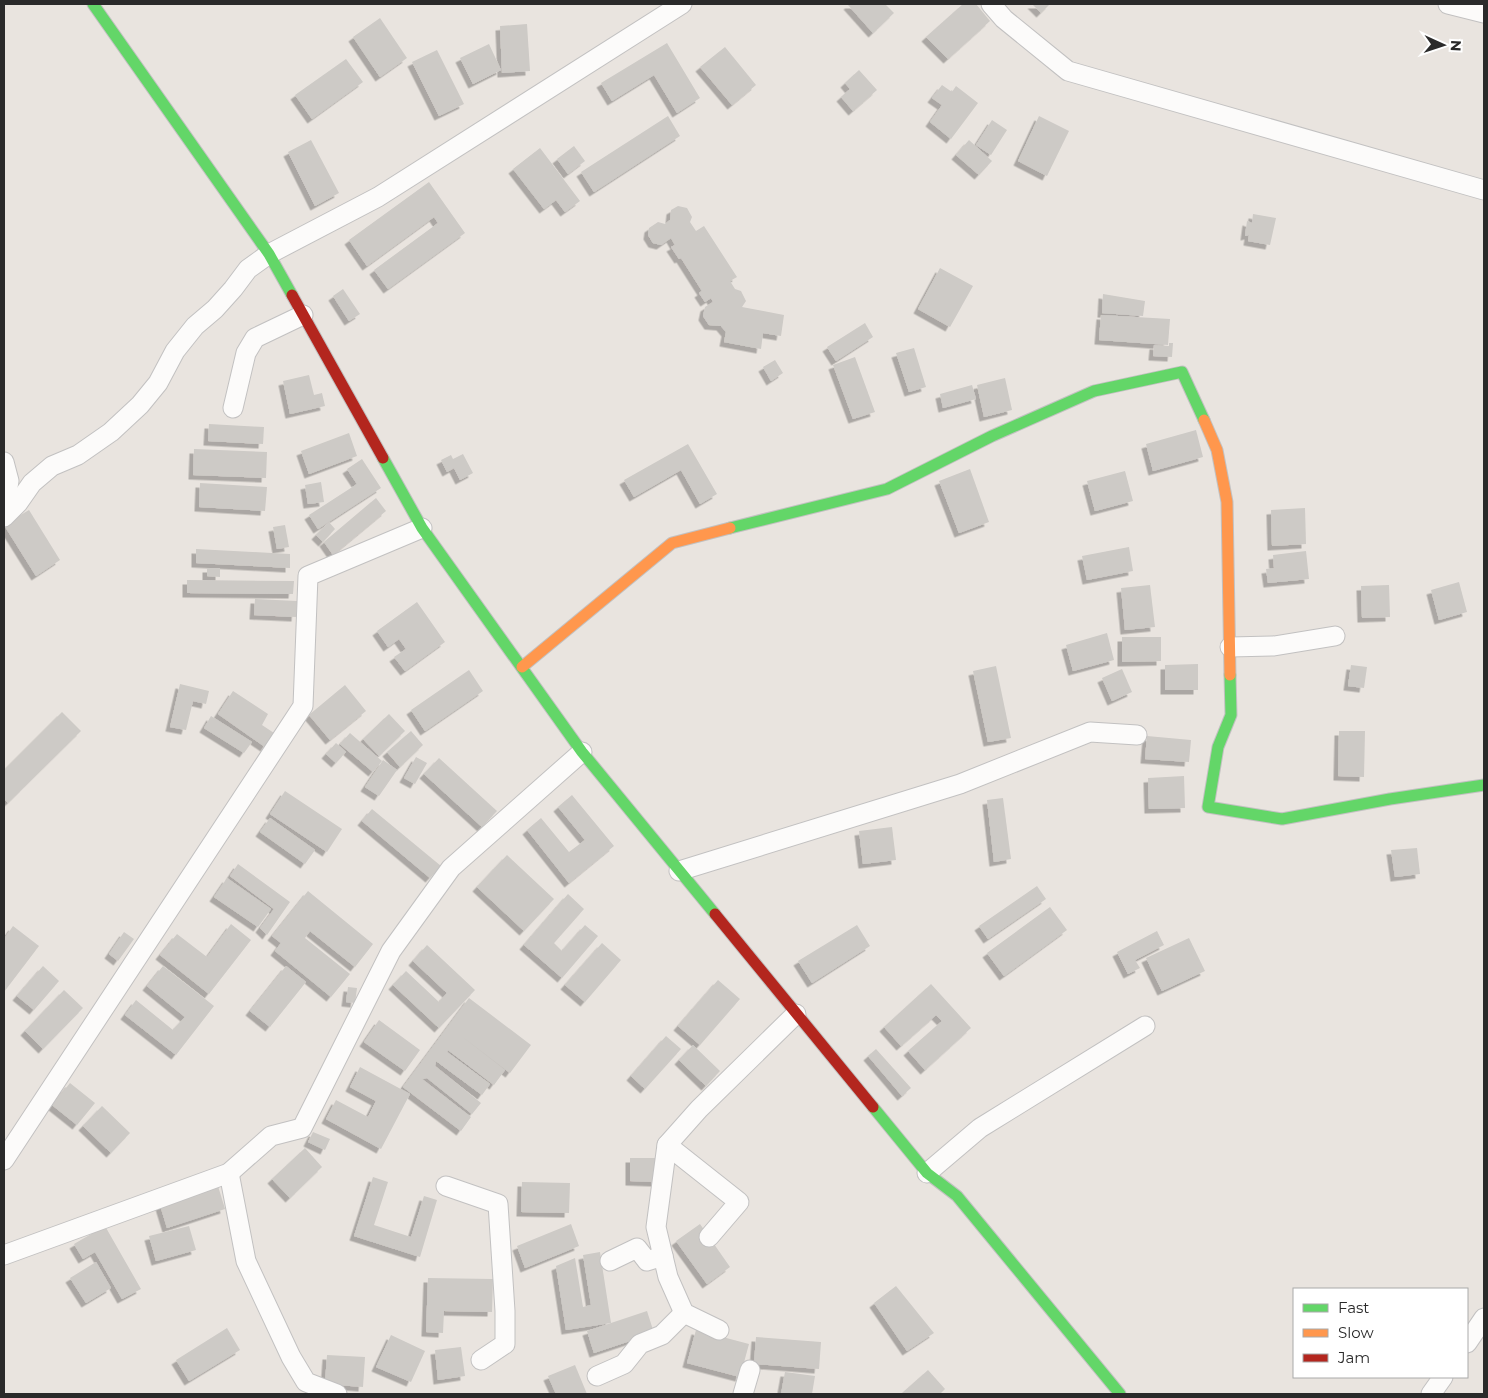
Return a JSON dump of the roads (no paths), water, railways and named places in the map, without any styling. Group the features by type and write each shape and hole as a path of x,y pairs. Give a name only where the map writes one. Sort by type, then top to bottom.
{"street":[{"path":"93,4 269,254 422,528 582,752 927,1173 957,1196 1120,1394"},
{"path":"4,518 18,503 32,483 52,466 78,455 105,437 140,405 158,383 175,351 195,326 215,309 248,269 269,254 378,197 682,4"},
{"path":"991,4 1004,19 1068,71 1484,190"},
{"path":"1448,4 1484,13"},
{"path":"233,408 246,353 255,338 303,315"},
{"path":"522,667 672,543 887,489 992,436 1094,391 1182,372 1217,450 1227,502 1231,715 1218,747 1208,807 1282,819 1390,799 1484,785"},
{"path":"4,462 9,481 4,510"},
{"path":"4,1160 303,706 308,576 422,528"},
{"path":"1230,647 1274,646 1335,636"},
{"path":"679,871 960,784 1090,732 1137,735"},
{"path":"4,1255 230,1173 271,1136 302,1128 391,951 451,868 582,752"},
{"path":"719,1330 684,1313 668,1277 656,1227 667,1144 699,1109 796,1014"},
{"path":"927,1173 980,1128 1145,1026"},
{"path":"667,1144 740,1202 709,1236"},
{"path":"230,1173 246,1262 291,1357 306,1382 337,1394"},
{"path":"446,1186 498,1204 505,1311 505,1344 481,1360"},
{"path":"610,1261 637,1248 647,1261 663,1256"},
{"path":"597,1376 624,1364 640,1344 662,1335 684,1313"},
{"path":"1468,1342 1484,1318"},
{"path":"743,1394 750,1370"},
{"path":"1431,1394 1442,1378"}]}
